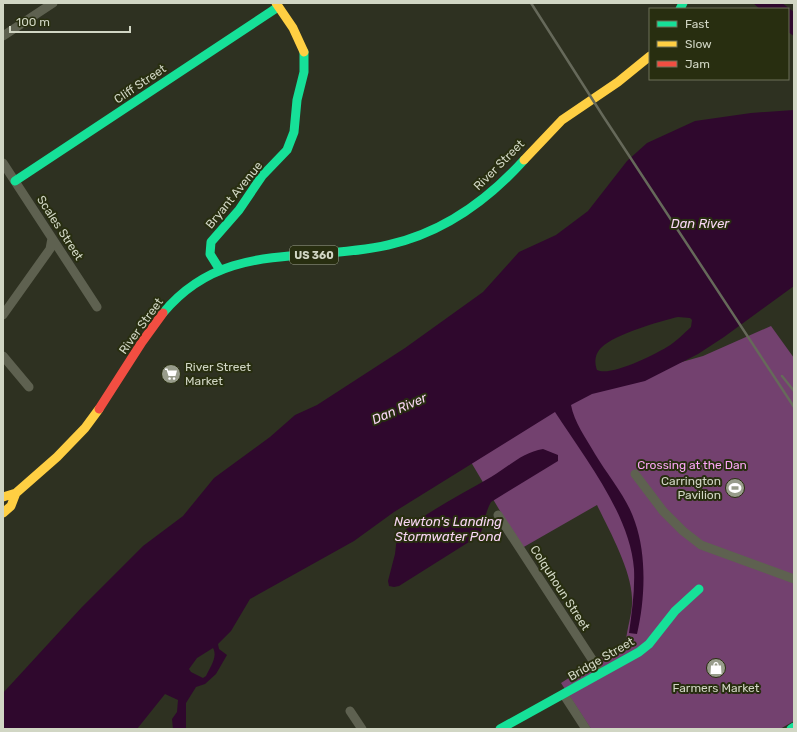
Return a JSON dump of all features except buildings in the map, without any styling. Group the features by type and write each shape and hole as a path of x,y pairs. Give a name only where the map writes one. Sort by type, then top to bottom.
{"street":[{"path":"3,36 53,3"},
{"name":"Cliff Street","path":"15,182 277,5"},
{"name":"Bryant Avenue","path":"220,270 210,254 211,242 239,210 262,176 284,154 291,142 294,132 297,100 304,72 304,52 293,28 277,5"},
{"name":"River Street","path":"3,498 16,493 81,432 164,312 191,287 220,270 251,260 337,254 387,246 408,240 444,224 481,201 501,184 549,131 562,120 622,81 649,57"},
{"name":"Scales Street","path":"3,162 97,307"},
{"path":"3,315 50,249 52,238"},
{"path":"3,356 30,387"},
{"path":"635,474 663,511 683,531 701,545 794,578"},
{"name":"River Street","path":"3,513 11,506 16,493"},
{"name":"Colquhoun Street","path":"498,515 602,674"},
{"name":"Bridge Street","path":"500,729 602,674 650,644 675,611 699,589"},
{"path":"564,695 586,729"},
{"path":"350,712 362,729"}],"green space":[{"name":"Crossing at the Dan","path":"771,326 794,358 794,721 780,729 591,729 561,683 626,641 632,609 632,598 631,587 624,562 597,505 522,548 465,452 622,379 703,356"}],"water":[{"path":"753,3 782,3 789,8 759,8"},
{"path":"789,8 794,12 794,36 789,33"},
{"name":"Dan River","path":"794,110 794,286 698,354 645,381 592,394 571,405 581,430 632,513 639,535 642,549 644,578 642,607 637,634 629,633 634,593 634,569 631,548 624,528 604,487 555,412 394,512 354,541 250,599 231,631 218,644 219,649 227,655 216,674 205,684 196,687 186,703 186,729 173,729 172,719 177,712 178,700 165,694 137,729 3,729 3,693 82,607 143,546 183,516 214,478 270,437 295,415 317,405 405,348 483,292 519,252 556,235 588,211 627,161 647,143 695,121 751,113","holes":["678,317 690,318 692,320 691,327 677,340 661,351 643,360 621,368 603,371 597,370 595,361 597,355 600,349 608,342 638,329","213,648 215,655 206,676 203,678 191,672 189,669 197,658"]},
{"name":"Newton's Landing Stormwater Pond","path":"543,449 558,455 558,461 491,502 487,510 480,535 399,586 389,586 388,581 395,554 397,537 431,512 491,477 516,460 529,453"}],"railway":[{"path":"531,3 603,116 794,407"},
{"path":"782,376 794,391"}],"traffic: fast":[{"path":"680,8 683,3"},
{"path":"15,181 278,7"},
{"path":"220,270 210,254 211,242 239,210 262,176 287,150 294,132 297,100 304,72 304,52"},
{"path":"163,313 187,290 212,274 239,264 267,258 357,250 388,245 408,240 427,232 445,224 479,202 495,189 524,160"},
{"path":"500,729 639,652 649,644 675,611 699,589"}],"traffic: slow":[{"path":"276,3 293,28 304,52"},
{"path":"524,160 562,120 618,82 649,57"},
{"path":"3,497 16,493 57,457 85,428 99,409"},
{"path":"3,513 11,506 16,493"}],"traffic: jam":[{"path":"99,409 142,342 163,313"}],"place":[{"name":"River Street Market","path":"171,374"},
{"name":"Carrington Pavilion","path":"735,488"},
{"name":"Farmers Market","path":"716,668"}]}
